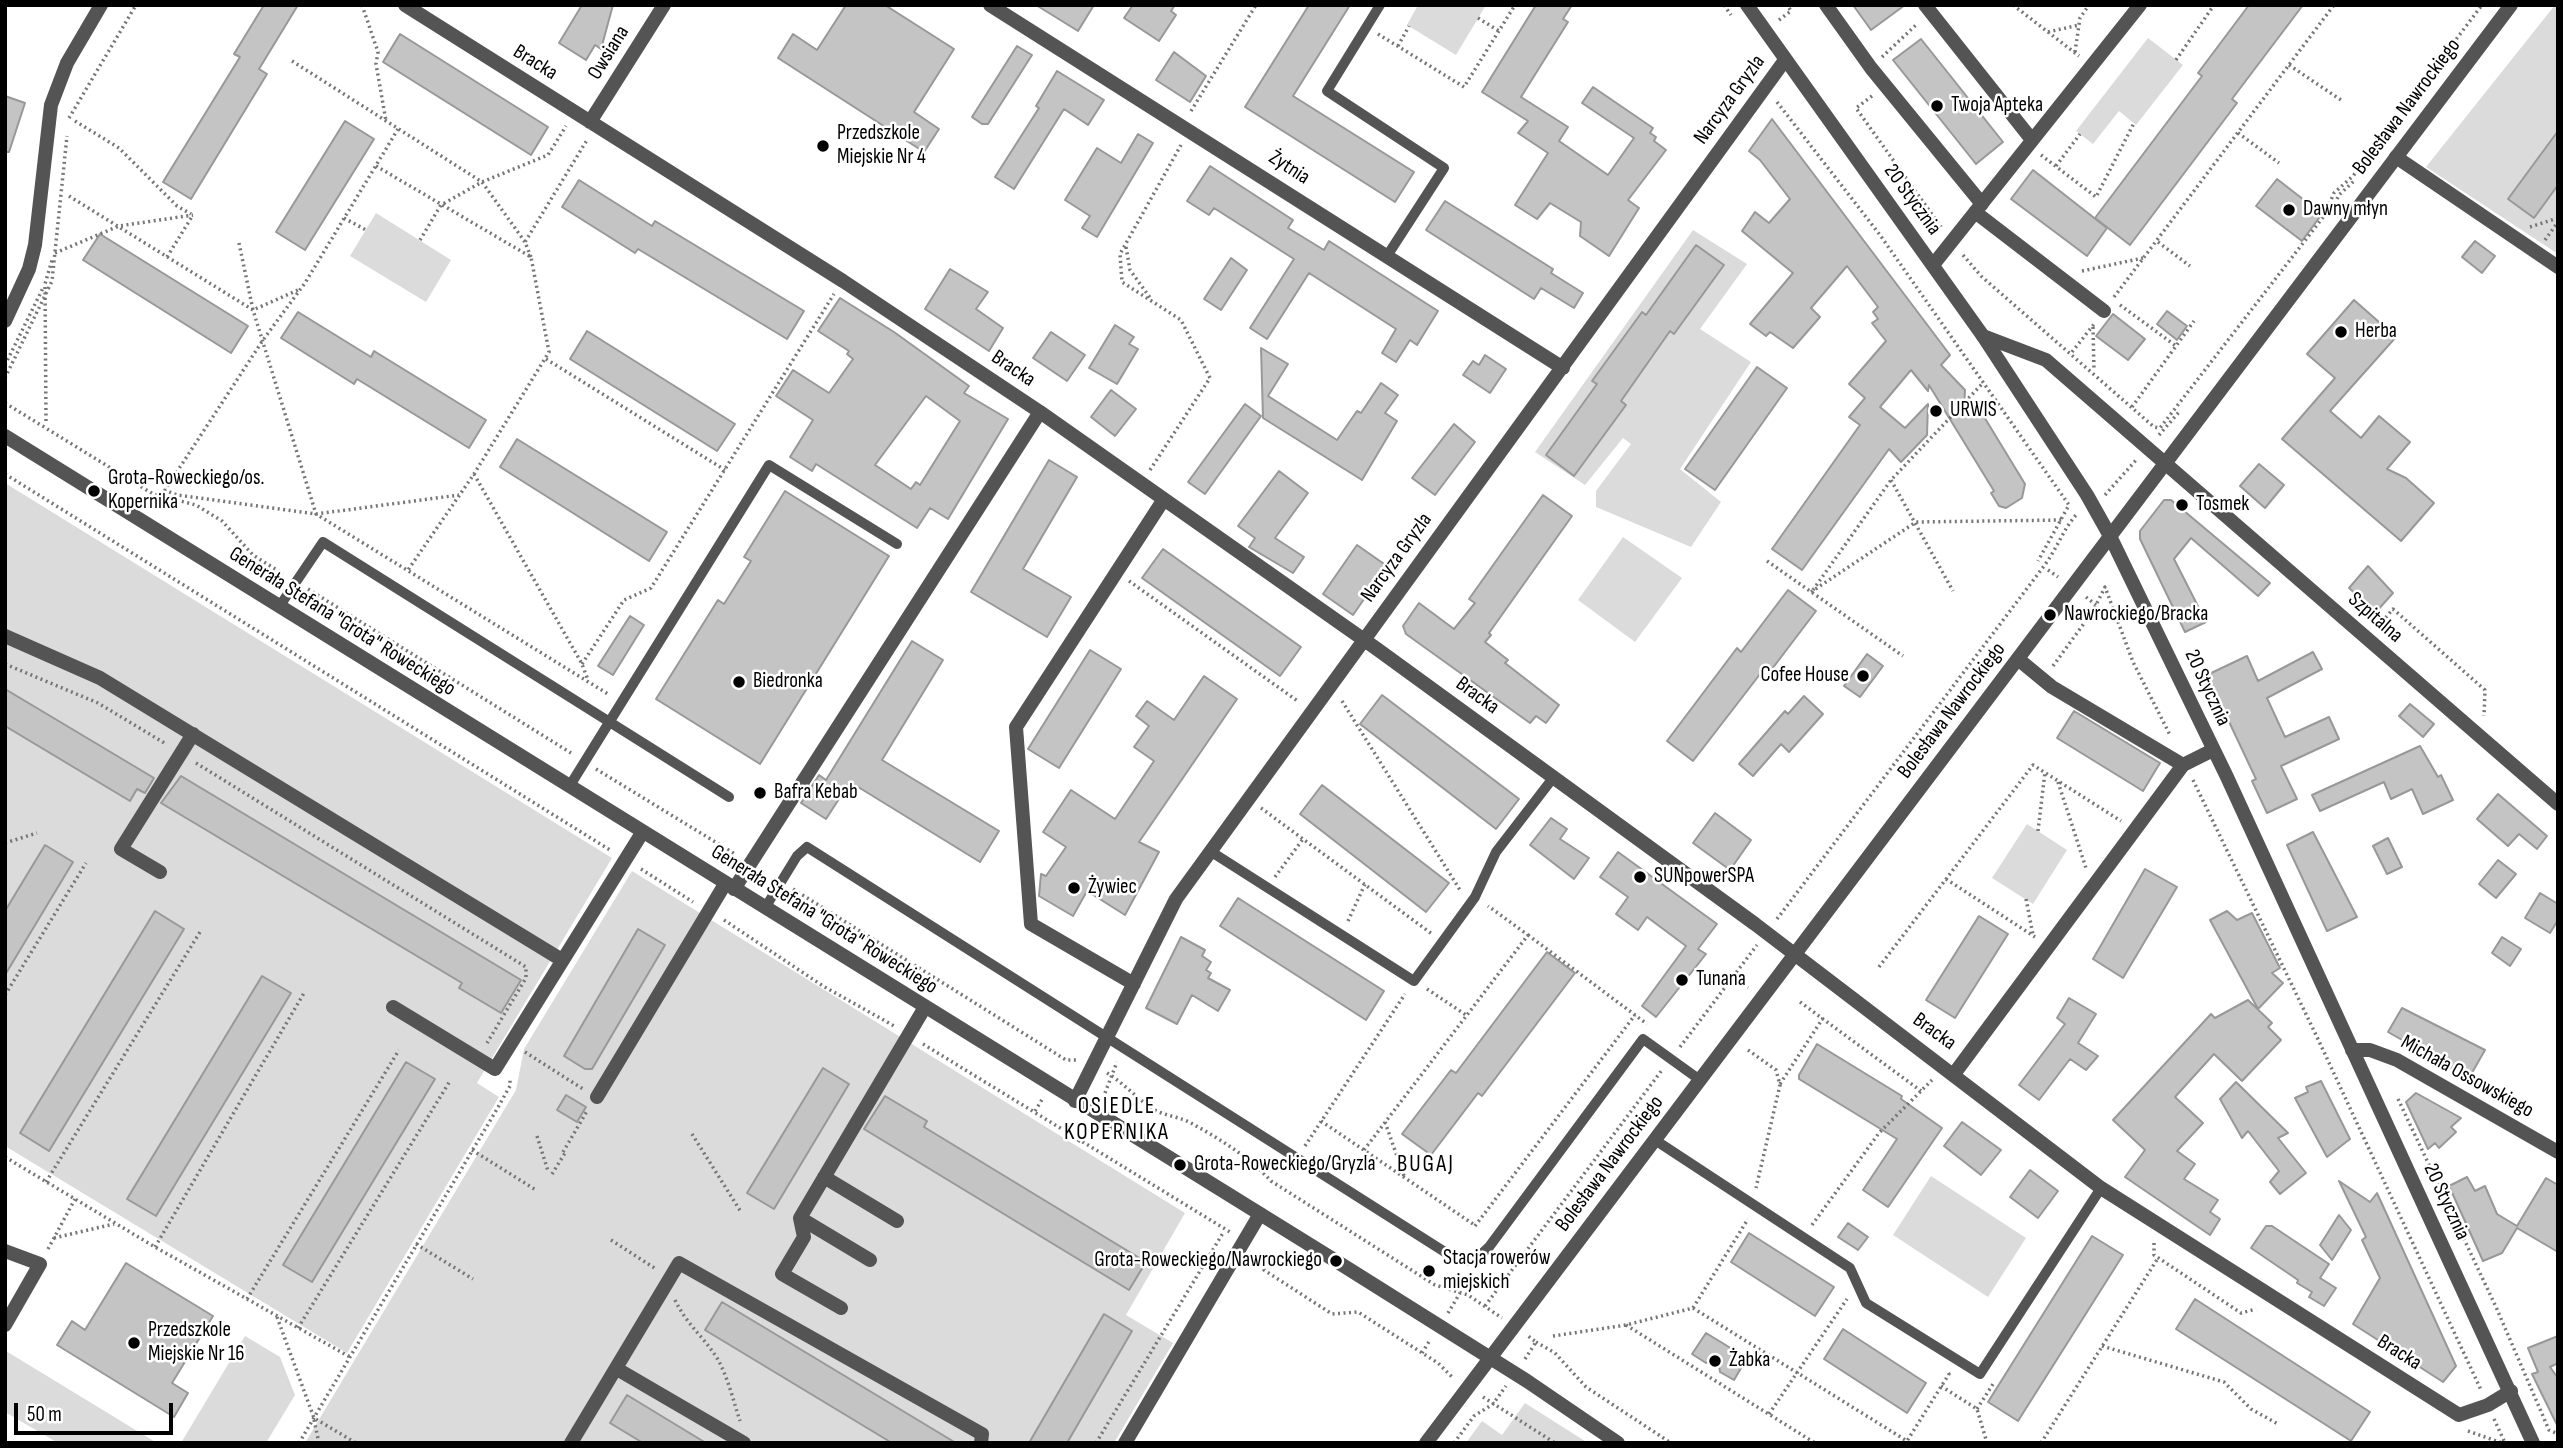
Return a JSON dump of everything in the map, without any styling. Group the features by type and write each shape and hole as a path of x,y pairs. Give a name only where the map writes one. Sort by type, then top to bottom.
{"street":[{"path":"5,321 29,269 35,246 49,120 55,91 67,63 102,5"},
{"name":"Bracka","path":"405,5 843,281 1142,483 1766,933 2101,1188 2459,1415 2488,1405 2511,1391"},
{"name":"Owsiana","path":"590,122 663,5"},
{"name":"Żytnia","path":"990,5 1563,368"},
{"name":"20 Stycznia","path":"1747,5 1983,336 2109,536 2213,750 2533,1443"},
{"path":"1826,5 1978,208 2059,276 2108,305"},
{"path":"1933,265 2140,5"},
{"name":"Bolesława Nawrockiego","path":"1426,1443 2511,5"},
{"path":"1928,9 2030,142"},
{"name":"Narcyza Gryzla","path":"1075,1101 1176,899 1784,60"},
{"path":"2396,156 2558,267"},
{"name":"Szpitalna","path":"1983,336 2046,360 2558,804"},
{"path":"597,1097 709,912 751,864 1040,412"},
{"name":"Generała Stefana \"Grota\" Roweckiego","path":"5,436 1260,1214 1618,1443"},
{"path":"1134,984 1031,924 1016,727 1164,499"},
{"path":"5,636 100,678 562,960"},
{"path":"2018,659 2043,679 2184,765"},
{"path":"160,872 121,849 193,734"},
{"path":"1954,1074 2184,765 2213,750"},
{"path":"393,1007 495,1069 642,832"},
{"path":"841,1308 782,1274 804,1237 800,1218 925,1007"},
{"name":"Michała Ossowskiego","path":"2352,1050 2370,1050 2397,1060 2558,1152"},
{"path":"824,1177 897,1221"},
{"path":"1125,1443 1260,1214"},
{"path":"800,1218 870,1260"},
{"path":"5,1251 40,1265 5,1325"},
{"path":"573,1443 679,1263 985,1435 981,1443"},
{"path":"617,1369 744,1443"}],"lane":[{"path":"1380,5 1327,91 1444,168 1387,256"},
{"path":"569,788 769,465 897,544"},
{"path":"279,607 323,541 729,797"},
{"path":"1210,850 1414,981 1472,901 1496,852 1553,778"},
{"path":"765,908 796,856 807,847 1459,1261 1474,1261 1495,1240 1643,1039 1700,1080"},
{"path":"1655,1140 1850,1268 1866,1303 1980,1374 2101,1188"}],"path":[{"path":"46,421 45,284 55,253 69,118 136,5"},
{"path":"362,5 378,52 376,64 386,121"},
{"path":"1142,483 1210,379 1187,327 1181,320 1122,282 1120,254 1188,128 1191,112 1256,5"},
{"path":"1366,27 1464,87 1515,5"},
{"path":"1724,5 1737,23"},
{"path":"2013,5 2092,66"},
{"path":"2074,53 2079,25 2089,5"},
{"path":"2176,60 2214,5"},
{"path":"2072,352 2333,5"},
{"path":"1886,86 1856,108 1951,242 1981,276 2072,352 2154,427 2160,428 2323,216 2334,192 2353,176 2482,5"},
{"path":"1871,68 1928,9"},
{"path":"1478,18 1499,31"},
{"path":"2048,32 2079,25"},
{"path":"1397,46 1409,26"},
{"path":"292,61 482,181 526,242 531,257 550,352 474,474 408,570"},
{"path":"2289,65 2341,100"},
{"path":"1773,103 1775,99 1880,235 2068,506 2038,561"},
{"path":"75,121 120,148 177,206 193,215"},
{"path":"2030,142 2096,197 2134,123"},
{"path":"420,240 441,205 482,181 548,155 567,124"},
{"path":"398,129 300,289 263,340 165,491 177,495 316,514 459,495"},
{"path":"2238,133 2279,163"},
{"path":"2056,166 2080,134"},
{"path":"526,242 588,138"},
{"path":"376,166 531,257"},
{"path":"69,196 253,310"},
{"path":"55,253 119,226 193,215"},
{"path":"167,257 193,215"},
{"path":"344,218 366,230"},
{"path":"2508,234 2558,218"},
{"path":"2157,242 2190,266"},
{"path":"239,243 253,310 316,514 622,702"},
{"path":"1126,245 1130,270 1153,302"},
{"path":"2059,276 2145,257"},
{"path":"582,664 624,600 651,588 843,281"},
{"path":"253,310 300,289"},
{"path":"5,378 47,294"},
{"path":"2108,305 2176,346"},
{"path":"2132,407 2194,321"},
{"path":"2093,325 2094,372"},
{"path":"546,359 725,470"},
{"path":"1811,592 1891,480 1982,384"},
{"path":"5,403 153,494 196,505 222,521 253,555 751,864"},
{"path":"1685,1053 1679,1048 2045,566 2061,544 2069,522 2109,492 2162,432"},
{"path":"5,474 625,859 823,986 909,1035 1254,1247 1264,1270 1332,1314 1358,1312 1438,1363 1468,1388 1555,1443"},
{"path":"474,474 582,664 589,681"},
{"path":"1891,480 1953,592"},
{"path":"1811,592 1916,522 2062,520"},
{"path":"1767,561 1903,656"},
{"path":"2048,570 2059,578"},
{"path":"1116,572 1298,702"},
{"path":"2043,679 2096,605 2105,586 2133,662 2317,1037 2505,1443"},
{"path":"2086,597 2096,605"},
{"path":"2370,615 2380,624 2393,609 2485,690 2484,716"},
{"path":"5,664 98,703 526,967 526,978 477,1059"},
{"path":"1341,699 1472,901 1528,935 1657,1032"},
{"path":"1879,968 2033,765 2135,830"},
{"path":"2038,831 2045,772"},
{"path":"2057,780 2092,888"},
{"path":"1259,807 1443,941"},
{"path":"5,843 37,833"},
{"path":"1267,887 1303,839"},
{"path":"5,995 86,863"},
{"path":"1947,879 2049,947"},
{"path":"780,882 1066,1059 1087,1059 1148,1105 1189,1121 1255,1163 1271,1181 1435,1285 1468,1296 1485,1306 1671,1059"},
{"path":"1342,935 1365,884"},
{"path":"2026,899 2034,936"},
{"path":"46,1182 200,932"},
{"path":"1364,1150 1528,935"},
{"path":"1296,1159 1414,981 1466,1015"},
{"path":"155,1247 304,993"},
{"path":"1800,1002 1921,1091"},
{"path":"1475,1226 1635,1015"},
{"path":"1780,1085 1823,1018"},
{"path":"247,1299 399,1050"},
{"path":"524,1052 597,1097 550,1173 537,1136"},
{"path":"299,1443 510,1086 510,1076"},
{"path":"1803,1237 1879,1133 1933,1080"},
{"path":"298,1328 450,1081"},
{"path":"2398,1099 2496,1307 2549,1430 2558,1433"},
{"path":"1321,1121 1495,1240"},
{"path":"1385,1122 1404,1178"},
{"path":"1079,1140 1086,1129"},
{"path":"692,1134 741,1212"},
{"path":"472,1150 536,1190"},
{"path":"5,1157 155,1247 350,1357"},
{"path":"40,1265 75,1199"},
{"path":"1553,1336 1626,1325 1693,1308 1753,1212"},
{"path":"54,1238 116,1224"},
{"path":"1096,1443 1223,1233"},
{"path":"611,1240 670,1278 680,1310 719,1361 741,1423"},
{"path":"416,1244 473,1279"},
{"path":"2041,1443 2158,1258"},
{"path":"1769,1414 1850,1294"},
{"path":"1693,1308 1906,1442 1941,1386 1977,1409 1987,1443"},
{"path":"276,1315 314,1418 319,1443"},
{"path":"1626,1325 1815,1443"},
{"path":"1536,1342 1555,1353 1580,1381 1611,1405 1671,1443"},
{"path":"2102,1346 2224,1382 2251,1409 2278,1424"},
{"path":"1454,1443 1474,1416"},
{"path":"314,1418 356,1443"}],"shaded area":[{"path":"1418,5 1486,5 1456,55 1407,25"},
{"path":"2555,5 2558,5 2558,254 2426,167"},
{"path":"2148,38 2183,65 2136,125 2119,111 2093,144 2076,131"},
{"path":"376,213 451,260 426,302 350,256"},
{"path":"1693,230 1747,264 1700,329 1751,362 1680,469 1721,502 1691,547 1596,507 1596,491 1631,444 1623,438 1585,485 1535,452"},
{"path":"5,483 612,858 477,1083 499,1097 347,1353 5,1146"},
{"path":"1623,537 1682,578 1635,642 1578,600"},
{"path":"2027,824 2067,850 2033,904 1992,878"},
{"path":"632,871 1185,1213 1126,1315 1173,1343 1114,1443 305,1443 516,1090 524,1049"},
{"path":"1931,1176 2026,1238 1988,1297 1893,1235"},
{"path":"245,1336 280,1357 295,1395 266,1443 181,1443"},
{"path":"6,1351 157,1443 58,1443 5,1412"},
{"path":"1525,1403 1588,1443 1466,1443 1482,1421 1502,1435"}],"building":[{"path":"264,5 298,5 259,69 267,74 191,199 163,182 240,57 234,54"},
{"path":"582,5 613,5 601,49 595,45 586,60 559,43"},
{"path":"846,5 885,5 954,49 914,112 939,129 924,152 778,58 793,34 817,50"},
{"path":"1036,5 1094,5 1078,31"},
{"path":"1133,5 1175,5 1171,11 1176,15 1159,41 1124,18"},
{"path":"1309,5 1350,5 1293,96 1414,172 1395,202 1245,107"},
{"path":"1536,5 1572,5 1563,19 1568,22 1521,97 1568,127 1559,141 1608,175 1634,138 1582,103 1593,87 1653,128 1650,133 1656,137 1654,141 1666,150 1628,200 1639,208 1609,256 1580,236 1581,222 1550,203 1537,219 1515,205 1548,153 1518,133 1528,121 1482,92"},
{"path":"1853,5 1905,5 1871,30"},
{"path":"2249,5 2303,5 2232,99 2237,103 2130,245 2095,218 2202,76 2198,73"},
{"path":"400,34 548,127 531,155 383,62"},
{"path":"1921,39 2003,142 1976,164 1893,60"},
{"path":"1017,46 1032,55 988,124 982,124 972,117"},
{"path":"1174,52 1206,76 1190,102 1156,80"},
{"path":"1057,71 1104,100 1088,125 1064,109 1014,189 995,177 1039,108 1036,106"},
{"path":"5,96 25,103 9,152 5,152"},
{"path":"1772,119 1950,355 1941,365 1965,390 1964,411 1983,415 2025,484 2022,498 2006,508 1999,506 1991,493 1994,491 1929,385 1928,391 1911,370 1880,407 1905,428 1928,404 1927,435 1901,462 1889,449 1802,570 1772,549 1860,425 1849,417 1865,398 1849,384 1886,341 1872,323 1878,319 1873,312 1878,307 1847,266 1811,308 1820,317 1793,348 1770,332 1766,336 1750,324 1793,273 1742,231 1755,212 1769,223 1790,199 1760,160 1749,151"},
{"path":"345,121 374,139 305,250 276,232"},
{"path":"2558,131 2558,185 2534,218 2508,199"},
{"path":"1138,134 1153,143 1097,237 1082,228 1090,216 1065,200 1097,148 1121,163"},
{"path":"1210,166 1293,220 1288,228 1324,250 1329,241 1438,311 1417,345 1410,340 1396,362 1382,353 1396,329 1309,273 1267,339 1250,328 1294,259 1214,208 1209,215 1187,201"},
{"path":"2033,170 2107,228 2087,256 2011,199"},
{"name":"Dawny młyn","path":"2277,179 2322,214 2302,241 2256,206"},
{"path":"579,180 652,226 655,221 804,311 787,339 638,249 635,253 562,207"},
{"path":"1445,201 1553,269 1551,273 1583,293 1574,308 1541,288 1534,299 1426,230"},
{"path":"100,234 248,326 231,353 83,260"},
{"path":"2475,241 2495,256 2482,273 2462,257"},
{"path":"1696,245 1724,265 1674,334 1670,331 1621,401 1626,405 1574,476 1546,455 1597,384 1592,381 1642,312 1646,315"},
{"path":"1231,258 1247,270 1221,310 1204,299"},
{"path":"950,269 988,292 976,309 1003,328 989,351 925,309"},
{"path":"840,298 894,332 969,386 964,393 1008,419 948,519 930,508 917,528 816,464 812,471 790,457 813,420 776,396 793,370 829,393 853,359 847,354 849,351 818,331","holes":["926,396 960,421 920,485 916,482 911,489 875,465"]},
{"path":"2354,300 2396,337 2330,411 2361,438 2379,416 2410,442 2387,469 2406,478 2434,503 2401,541 2282,439 2335,378 2307,354"},
{"path":"2167,311 2187,326 2177,340 2157,324"},
{"path":"298,312 371,357 374,351 486,420 469,448 357,379 354,384 281,338"},
{"path":"2113,314 2145,339 2128,360 2096,336"},
{"path":"1115,325 1134,337 1129,344 1138,349 1117,384 1089,368"},
{"path":"587,331 735,424 717,451 570,359"},
{"path":"1051,332 1085,355 1067,381 1033,358"},
{"path":"1261,348 1288,364 1268,396 1337,440 1357,411 1361,413 1381,383 1398,395 1385,413 1397,421 1362,480 1263,418"},
{"path":"1485,355 1506,369 1490,393 1463,375 1473,361 1479,365"},
{"path":"1757,367 1787,388 1715,490 1685,469"},
{"path":"1111,390 1136,409 1115,436 1091,417"},
{"path":"1245,404 1261,416 1205,494 1188,482"},
{"path":"1454,424 1475,442 1435,495 1412,478"},
{"path":"517,439 667,532 649,561 500,467"},
{"path":"1049,460 1077,477 1023,569 1071,597 1047,637 971,592"},
{"path":"2259,464 2284,485 2265,508 2240,486"},
{"path":"1279,471 1308,493 1275,538 1304,557 1293,573 1249,547 1255,538 1238,526"},
{"path":"785,491 889,556 760,764 656,699 718,600 724,604 751,561 744,557"},
{"path":"1543,495 1572,516 1485,642 1508,660 1505,663 1559,705 1546,723 1536,716 1530,723 1406,634 1403,626 1419,603 1454,629 1475,603 1469,599"},
{"path":"2164,500 2171,500 2270,583 2258,596 2191,538 2174,559 2206,622 2185,632 2140,539 2140,531"},
{"path":"1357,545 1387,566 1353,615 1323,594"},
{"path":"1163,549 1301,647 1280,676 1142,578"},
{"path":"2368,566 2393,593 2376,612 2349,588"},
{"path":"1788,590 1816,611 1769,673 1764,669 1693,761 1667,741 1737,648 1741,652"},
{"path":"630,616 644,625 613,675 598,666"},
{"path":"912,641 943,660 882,760 999,831 980,862 850,782 826,819 801,803 819,775 826,780"},
{"path":"1090,650 1121,669 1059,768 1028,749"},
{"path":"2313,652 2322,669 2267,698 2285,737 2329,717 2339,739 2281,766 2297,799 2267,813 2252,781 2256,779 2207,675 2247,656 2258,681"},
{"path":"1867,654 1883,666 1860,697 1844,686"},
{"path":"1204,676 1237,699 1139,842 1159,852 1125,915 1087,891 1073,916 1039,896 1041,874 1046,876 1066,847 1043,832 1071,790 1115,819 1154,761 1134,747 1149,726 1136,716 1147,701 1174,720"},
{"path":"5,689 154,778 145,793 137,789 130,801 5,726"},
{"path":"1382,695 1519,799 1496,829 1360,724"},
{"path":"1804,696 1823,714 1789,752 1781,744 1753,776 1739,764 1785,711 1788,714"},
{"path":"2410,704 2434,724 2423,737 2399,716"},
{"path":"2074,711 2160,763 2143,791 2057,738"},
{"path":"2420,746 2438,777 2441,775 2453,800 2423,814 2412,789 2391,799 2384,782 2320,811 2312,795"},
{"path":"181,776 521,980 501,1013 459,988 462,983 161,803"},
{"path":"1322,785 1449,883 1426,912 1300,814"},
{"path":"2498,794 2547,836 2537,849 2519,834 2508,846 2477,819"},
{"path":"1715,813 1751,840 1730,870 1693,843"},
{"path":"1551,818 1567,829 1560,839 1589,858 1574,879 1530,845"},
{"path":"2313,832 2357,917 2327,931 2287,845"},
{"path":"2388,838 2402,867 2387,874 2373,846"},
{"path":"45,845 73,862 5,975 5,911"},
{"path":"1618,852 1717,924 1698,949 1706,954 1656,1017 1642,1006 1686,946 1647,917 1638,930 1616,914 1628,897 1600,877"},
{"path":"2498,860 2516,874 2496,898 2479,884"},
{"path":"2145,869 2177,887 2123,978 2093,959"},
{"path":"2540,893 2558,904 2558,920 2550,933 2525,918"},
{"path":"1238,898 1384,991 1366,1020 1220,926"},
{"path":"155,911 184,929 49,1151 20,1133"},
{"path":"2227,911 2237,920 2252,913 2280,968 2272,973 2283,983 2258,1009 2210,920"},
{"path":"1979,916 2008,934 1955,1018 1926,1000"},
{"path":"638,929 665,945 592,1069 585,1069 564,1056"},
{"path":"1181,937 1205,950 1202,956 1211,962 1206,970 1211,973 1208,978 1230,990 1218,1011 1192,995 1177,1024 1146,1008"},
{"path":"2502,937 2521,949 2510,966 2492,953"},
{"path":"1547,952 1575,973 1482,1096 1478,1093 1431,1155 1402,1134 1451,1070 1456,1073"},
{"path":"262,976 291,993 156,1216 127,1199"},
{"path":"2069,998 2096,1014 2078,1043 2098,1056 2086,1070 2070,1059 2039,1100 2019,1085 2065,1024 2057,1018"},
{"path":"2248,1000 2272,1023 2268,1027 2281,1040 2242,1081 2214,1054 2175,1097 2203,1123 2177,1151 2195,1164 2184,1179 2218,1200 2210,1212 2220,1219 2210,1235 2125,1177 2145,1150 2113,1120 2211,1014 2215,1018"},
{"path":"2402,1008 2485,1050 2469,1078 2388,1032"},
{"path":"1817,1044 1902,1096 1901,1099 1942,1128 1888,1207 1863,1190 1897,1139 1799,1079"},
{"path":"406,1062 435,1079 312,1282 283,1265"},
{"path":"823,1068 849,1084 774,1209 747,1193"},
{"path":"2321,1081 2350,1139 2327,1157 2295,1098 2308,1092 2306,1087"},
{"path":"2236,1082 2288,1133 2278,1138 2306,1173 2280,1194 2270,1182 2279,1171 2248,1131 2242,1138 2220,1099"},
{"path":"2416,1093 2461,1118 2451,1127 2456,1132 2439,1148 2435,1143 2428,1149 2406,1102"},
{"path":"566,1095 586,1107 577,1122 557,1110"},
{"path":"885,1096 927,1121 924,1127 1146,1262 1129,1290 864,1129"},
{"path":"1962,1122 2001,1150 1981,1175 1944,1146"},
{"path":"2030,1170 2058,1191 2038,1218 2010,1197"},
{"path":"2467,1177 2475,1191 2485,1186 2497,1214 2517,1226 2546,1178 2558,1185 2558,1252 2517,1228 2502,1253 2483,1261 2449,1186"},
{"path":"2339,1181 2370,1202 2377,1193 2456,1366 2443,1382 2353,1324 2380,1278 2362,1240 2366,1237"},
{"path":"2339,1215 2351,1230 2332,1260 2320,1245"},
{"path":"1848,1223 1868,1237 1858,1250 1838,1237"},
{"path":"2266,1226 2272,1226 2329,1264 2320,1278 2336,1288 2324,1306 2309,1297 2312,1292 2297,1283 2298,1280 2251,1248"},
{"path":"1749,1233 1834,1287 1815,1316 1731,1262"},
{"path":"2092,1236 2123,1255 2018,1421 1988,1402"},
{"path":"126,1263 213,1316 172,1383 188,1393 174,1417 57,1345 72,1321 85,1330"},
{"path":"2195,1299 2370,1412 2351,1441 2176,1329"},
{"path":"722,1302 956,1443 892,1443 705,1330"},
{"path":"1104,1314 1132,1331 1067,1443 1029,1443"},
{"path":"1843,1329 1926,1383 1907,1413 1824,1359"},
{"path":"1706,1333 1747,1358 1734,1380 1720,1372 1718,1360 1706,1363 1692,1354"},
{"path":"2558,1336 2558,1363 2550,1367 2558,1378 2558,1427 2532,1374 2538,1372 2528,1348"},
{"path":"627,1395 706,1443 643,1443 610,1423"}],"place":[{"name":"Twoja Apteka","path":"1937,106"},
{"name":"Przedszkole Miejskie Nr 4","path":"823,146"},
{"name":"Dawny młyn","path":"2289,210"},
{"name":"Herba","path":"2341,332"},
{"name":"URWIS","path":"1936,411"},
{"name":"Grota-Roweckiego/os. Kopernika","path":"94,491"},
{"name":"Tosmek","path":"2182,505"},
{"name":"Nawrockiego/Bracka","path":"2050,615"},
{"name":"Cofee House","path":"1863,676"},
{"name":"Biedronka","path":"739,682"},
{"name":"Bafra Kebab","path":"760,793"},
{"name":"SUNpowerSPA","path":"1640,877"},
{"name":"Żywiec","path":"1074,888"},
{"name":"Tunana","path":"1682,980"},
{"name":"Grota-Roweckiego/Gryzla","path":"1180,1165"},
{"name":"Grota-Roweckiego/Nawrockiego","path":"1336,1261"},
{"name":"Stacja rowerów miejskich","path":"1429,1271"},
{"name":"Przedszkole Miejskie Nr 16","path":"134,1343"},
{"name":"Żabka","path":"1715,1361"}],"district":[{"name":"OSIEDLE KOPERNIKA","path":"1117,1120"},
{"name":"BUGAJ","path":"1426,1165"}]}
